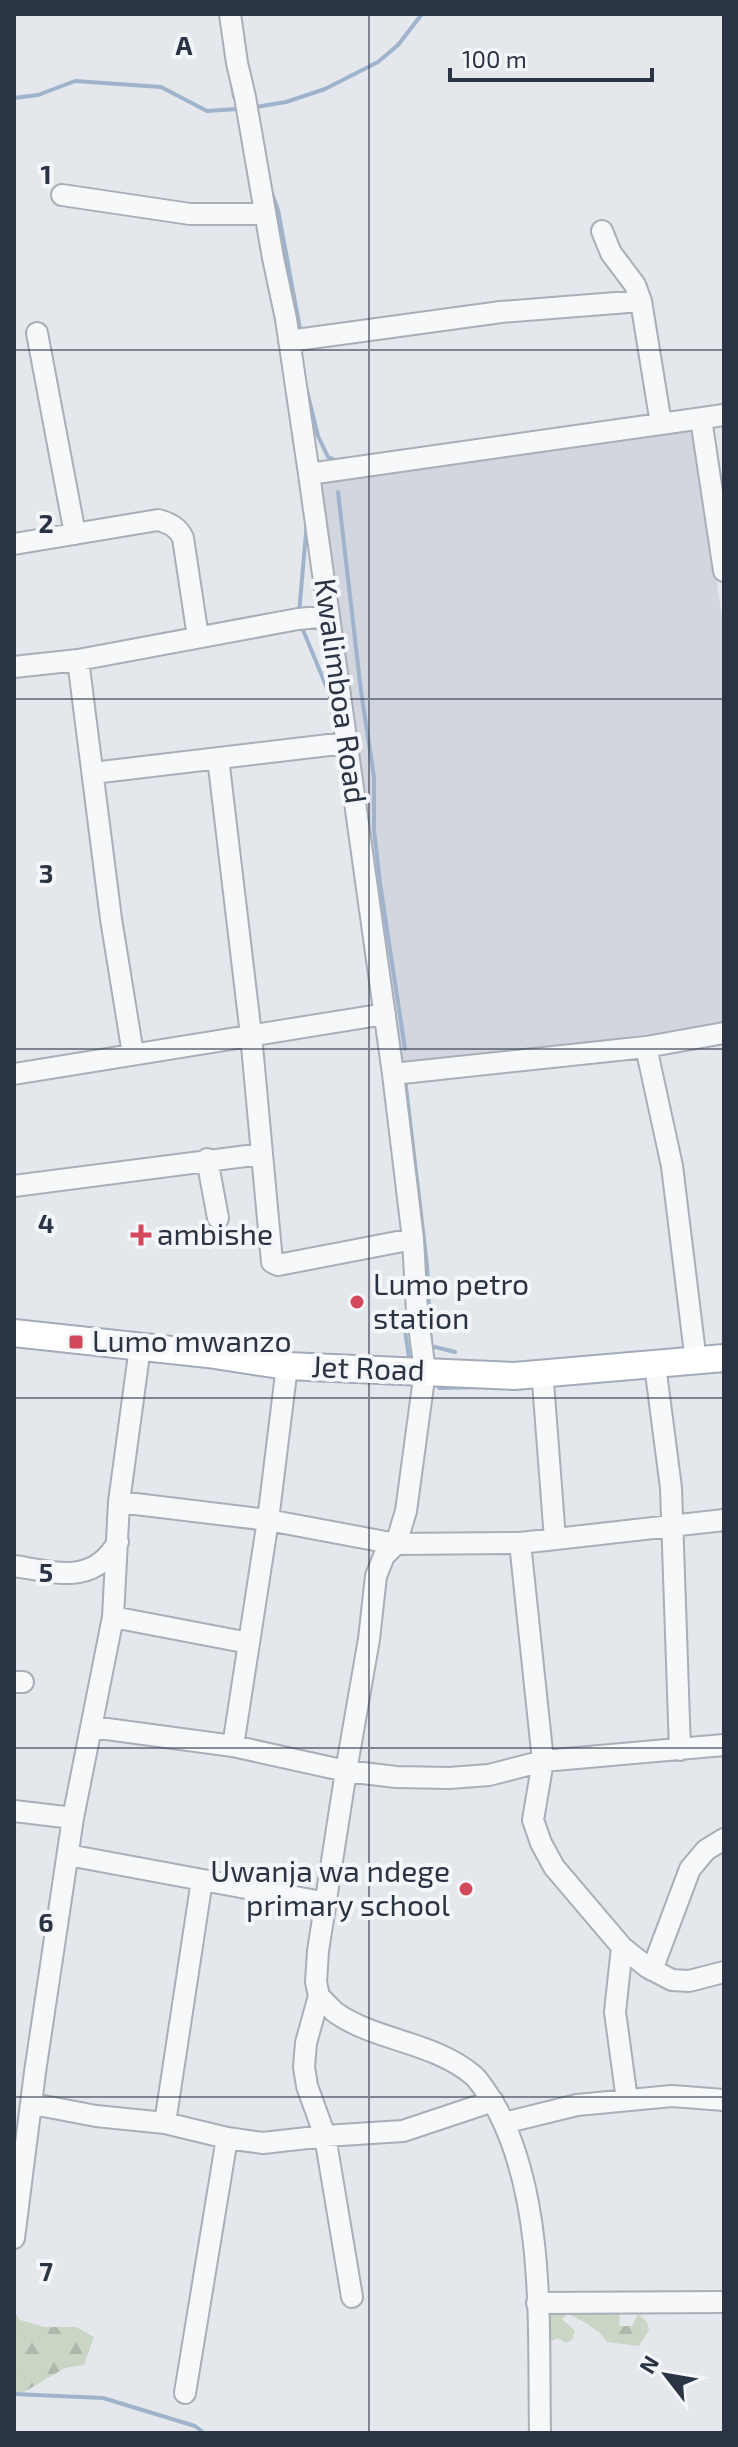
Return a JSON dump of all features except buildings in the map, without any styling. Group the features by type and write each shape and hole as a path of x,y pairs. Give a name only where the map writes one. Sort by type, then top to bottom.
{"main road":[{"name":"Jet Road","path":"14,1333 208,1354 287,1366 514,1376 724,1358"}],"street":[{"name":"Kwalimboa Road","path":"230,14 289,341 309,474 393,1074 425,1371 406,1511 396,1544 384,1556 376,1576 369,1639 318,1951 316,1982 319,1996 308,2033 304,2067 307,2086 325,2136 352,2297"},
{"path":"62,195 190,214 265,214"},
{"path":"602,231 611,253 635,285 641,301 661,424"},
{"path":"289,341 501,312 641,301"},
{"path":"37,333 75,534"},
{"path":"309,474 724,415"},
{"path":"701,419 724,571"},
{"path":"14,544 158,520 174,527 183,538 198,637"},
{"path":"14,667 78,660 329,616"},
{"path":"78,660 111,919 133,1054"},
{"path":"93,773 346,743"},
{"path":"218,758 251,1035 272,1262 276,1265 413,1239"},
{"path":"14,1074 385,1014"},
{"path":"393,1074 646,1047 724,1033"},
{"path":"646,1047 672,1166 696,1362"},
{"path":"14,1186 262,1154"},
{"path":"207,1159 218,1218"},
{"path":"14,2238 73,1818 113,1617 119,1502 140,1347"},
{"path":"655,1365 671,1488 680,1750"},
{"path":"233,1746 268,1520 287,1366"},
{"path":"538,1374 543,1382 555,1539"},
{"path":"119,1502 268,1520 396,1544 520,1543 724,1520"},
{"path":"14,1566 77,1573 94,1569 108,1558 118,1542"},
{"path":"520,1543 543,1761 533,1820 541,1843 554,1867 622,1947 652,1970 672,1980 689,1981 724,1972"},
{"path":"113,1617 249,1643"},
{"path":"92,1727 233,1746 346,1771 396,1777 489,1775 543,1761 724,1745"},
{"path":"14,1811 73,1818"},
{"path":"652,1970 690,1869 706,1850 724,1839"},
{"path":"68,1855 327,1903"},
{"path":"165,2123 202,1880"},
{"path":"622,1947 615,2012 627,2100"},
{"path":"319,1996 337,2013 349,2019 450,2060 475,2077 493,2101 518,2159 528,2196 537,2303 540,2433"},
{"path":"504,2123 577,2105 672,2096 724,2100"},
{"path":"33,2104 96,2116 165,2123 263,2143 403,2131 493,2101"},
{"path":"185,2393 227,2138"},
{"path":"537,2303 724,2302"}],"shaded area":[{"path":"695,429 724,632 724,1024 399,1067 320,482"}],"green space":[{"path":"548,2305 627,2308 620,2313 619,2326 632,2326 638,2314 647,2322 649,2330 639,2346 607,2342 585,2322 568,2314 562,2319 575,2331 572,2340 566,2343 558,2338 545,2340"},
{"path":"14,2311 20,2320 45,2327 76,2327 94,2337 84,2365 65,2368 14,2398"}],"waterway":[{"path":"256,107 286,102 325,89 378,62 398,45 422,14"},
{"path":"14,98 38,95 75,81 161,87 207,111 237,109"},
{"path":"232,84 234,97 239,100"},
{"path":"271,191 278,210 301,334"},
{"path":"306,387 318,436 328,457 340,462"},
{"path":"338,492 374,777 374,830 380,883 405,1049"},
{"path":"299,613 307,522"},
{"path":"301,625 331,698"},
{"path":"405,1079 427,1265 431,1346 455,1352"},
{"path":"404,1324 410,1364"},
{"path":"439,1388 483,1387"},
{"path":"14,2394 103,2398 195,2426 204,2433"}],"place":[{"name":"ambishe","path":"141,1235"},
{"name":"Lumo petro station","path":"357,1302"},
{"name":"Lumo mwanzo","path":"76,1342"},
{"name":"Uwanja wa ndege primary school","path":"466,1889"}]}
